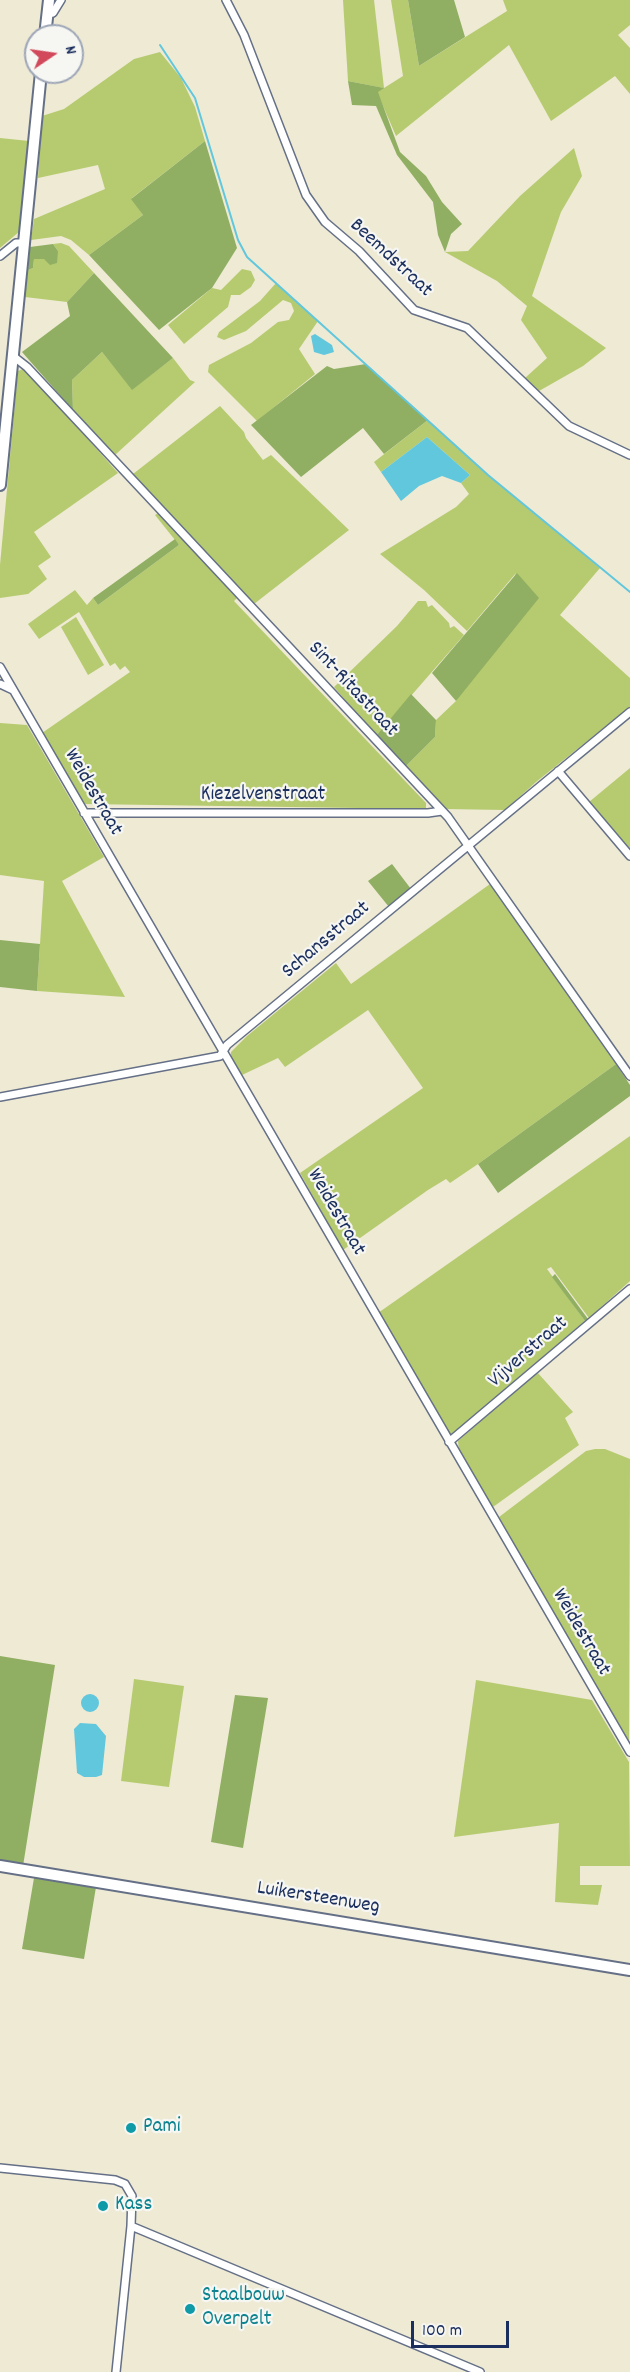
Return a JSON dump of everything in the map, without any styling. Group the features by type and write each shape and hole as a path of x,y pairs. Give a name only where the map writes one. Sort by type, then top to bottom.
{"main road":[{"path":"46,24 49,0"},
{"path":"0,485 40,84"},
{"name":"Luikersteenweg","path":"0,1866 630,1970"}],"street":[{"path":"47,14 53,13 61,0"},
{"name":"Beemdstraat","path":"226,0 244,35 306,195 325,222 359,251 414,310 467,328 569,426 630,455"},
{"path":"0,256 16,243 24,243"},
{"name":"Sint-Ritastraat","path":"13,356 27,367 442,810 630,1076"},
{"name":"Weidestraat","path":"0,667 630,1752"},
{"path":"0,684 13,690"},
{"name":"Schansstraat","path":"0,1097 220,1056 223,1051 630,712"},
{"path":"558,771 630,856"},
{"name":"Kiezelvenstraat","path":"84,813 428,813 442,810"},
{"name":"Vijverstraat","path":"449,1442 630,1289"},
{"path":"0,2168 115,2180 125,2184 132,2196 116,2372"},
{"path":"131,2226 480,2372"}],"green space":[{"path":"343,0 374,0 384,88 403,76 391,0 408,0 419,66 507,11 503,0 630,0 630,25 618,35 630,48 630,94 615,76 551,121 509,45 396,136 377,92 383,88 348,81"},
{"path":"408,0 454,0 465,37 419,66"},
{"path":"160,52 181,78 195,107 205,141 132,198 143,215 89,255 71,240 61,236 31,240 34,219 105,189 98,165 38,178 42,116 64,109 134,59"},
{"path":"348,81 384,88 378,92 400,152 426,176 442,202 462,224 451,234 445,252 438,235 433,202 397,155 376,106 352,105"},
{"path":"0,138 29,141 20,231 0,248"},
{"path":"205,141 237,248 212,288 159,330 89,255 143,215 131,199"},
{"path":"574,148 582,176 561,212 532,296 606,348 583,366 539,391 525,378 547,358 521,320 527,306 497,281 445,252 468,251 520,196"},
{"path":"61,243 69,246 94,273 67,302 25,297 28,270 33,268 34,259 44,259 58,251 53,244"},
{"path":"53,244 58,251 57,263 50,265 44,259 34,259 33,268 28,270 30,247"},
{"path":"242,269 251,271 255,280 251,287 240,295 231,295 228,307 184,344 168,325 212,288 221,290"},
{"path":"94,273 173,358 132,390 102,352 72,380 73,410 22,352 70,316 67,302"},
{"path":"276,283 318,321 299,349 315,374 257,421 208,372 209,365 251,343 278,322 289,320 294,311 291,303 283,300 246,331 224,340 217,337 219,332 260,301"},
{"path":"102,352 132,389 173,358 190,380 195,382 115,455 73,410 72,380"},
{"path":"366,364 428,420 384,454 363,428 301,477 251,425 327,366 334,369"},
{"path":"25,368 118,473 34,532 51,557 38,566 47,579 28,594 0,598 0,565 18,371"},
{"path":"220,406 244,432 263,460 271,455 349,530 254,604 133,474"},
{"path":"428,420 488,475 600,568 560,615 630,678 630,707 536,782 505,810 445,809 404,768 435,737 436,720 456,701 516,573 467,631 424,590 380,554 456,507 469,494 461,483 470,475 427,437 381,472 374,462"},
{"path":"158,513 237,598 234,601 426,803 426,809 84,804 42,733 130,672 125,666 120,670 115,663 110,666 79,612 39,639 28,624 75,590 87,605 93,598 98,605 179,545 155,515"},
{"path":"175,539 179,545 98,605 93,598"},
{"path":"517,573 539,598 456,701 432,673"},
{"path":"418,601 426,601 428,607 432,605 449,623 450,628 454,626 464,635 376,736 334,687 397,626"},
{"path":"76,617 104,665 88,675 61,627"},
{"path":"411,694 436,720 435,737 404,768 376,736"},
{"path":"0,723 27,725 104,857 62,881 125,997 37,991 44,881 0,875"},
{"path":"630,768 630,849 589,802"},
{"path":"392,864 411,889 389,907 368,881"},
{"path":"490,884 616,1064 478,1164 450,1183 446,1179 428,1190 343,1250 300,1173 423,1088 368,1010 285,1067 278,1058 242,1075 231,1059 231,1052 247,1036 336,963 351,984"},
{"path":"0,940 40,944 37,991 0,987"},
{"path":"616,1064 630,1085 630,1096 498,1193 478,1164"},
{"path":"630,1136 630,1281 589,1318 551,1267 547,1269 585,1321 450,1436 378,1313"},
{"path":"555,1274 588,1319 585,1321 552,1277"},
{"path":"537,1372 573,1412 565,1418 579,1445 493,1507 459,1451 458,1441"},
{"path":"605,1449 630,1459 629,1745 499,1517 586,1451"},
{"path":"0,1656 55,1665 23,1866 0,1862"},
{"path":"134,1679 184,1686 169,1787 121,1781"},
{"path":"476,1680 592,1700 629,1762 630,1866 580,1866 580,1885 602,1885 598,1905 555,1902 559,1823 454,1837"},
{"path":"235,1695 268,1698 243,1848 211,1842"},
{"path":"34,1878 96,1887 84,1959 22,1949"}],"water":[{"path":"315,334 332,345 334,352 324,355 314,352 311,336"},
{"path":"427,437 470,475 461,483 442,476 419,486 401,501 381,472"},
{"path":"90,1694 96,1697 99,1703 96,1709 90,1712 84,1709 81,1703 84,1697"},
{"path":"80,1723 96,1724 106,1736 102,1775 84,1777 77,1773 74,1729"}],"waterway":[{"path":"160,45 195,98 238,240 247,257 488,475 630,592"}],"place":[{"name":"Pami","path":"131,2128"},
{"name":"Kass","path":"103,2206"},
{"name":"Staalbouw Overpelt","path":"190,2309"}]}
